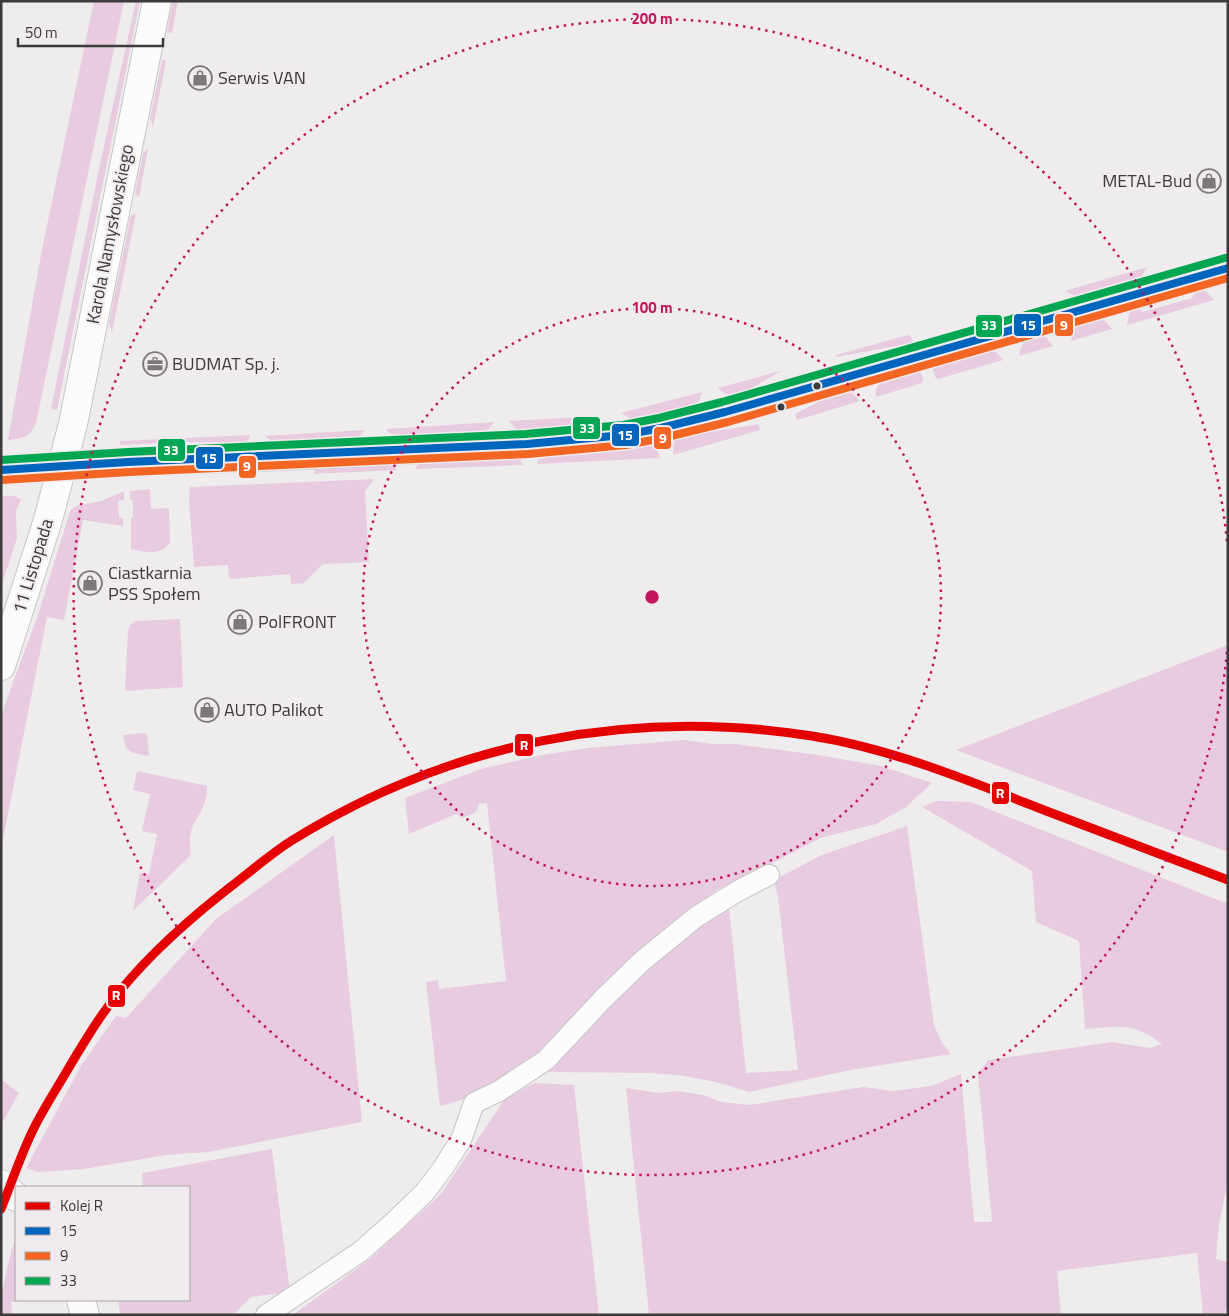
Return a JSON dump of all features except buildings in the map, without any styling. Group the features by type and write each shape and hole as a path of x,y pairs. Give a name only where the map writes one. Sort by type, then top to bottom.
{"street":[{"name":"Karola Namysłowskiego","path":"63,466 157,1"},
{"path":"1,470 498,446 624,435 661,428 744,407 1228,268"},
{"name":"11 Listopada","path":"1,666 48,520 63,466"},
{"path":"266,1315 360,1252 418,1198 443,1168 461,1140 474,1103 499,1091 546,1060 602,1000 641,962 690,922 716,904 769,875"},
{"path":"1,1184 15,1197"},
{"path":"81,1301 85,1315"}],"shaded area":[{"path":"94,1 124,1 36,423 25,436 8,440 42,249"},
{"path":"136,1 140,1 57,410 51,409 100,164"},
{"path":"173,1 178,1 172,33 167,32"},
{"path":"162,60 166,61 153,127 150,119"},
{"path":"148,149 139,197 135,194 143,153"},
{"path":"136,213 112,332 109,323 131,215"},
{"path":"1147,267 1142,276 1137,279 1081,295 1073,295 1065,291"},
{"path":"1198,289 1207,292 1214,300 1127,325 1129,314 1135,307 1143,312 1192,298"},
{"path":"1098,318 1105,321 1112,329 1071,341 1076,326"},
{"path":"908,335 913,343 836,357 836,355"},
{"path":"1038,335 1046,337 1053,346 1019,356 1025,342"},
{"path":"987,350 996,352 1003,360 938,379 935,377 932,365"},
{"path":"920,368 922,383 876,397 876,390 884,379"},
{"path":"780,371 740,393 724,393 718,388"},
{"path":"847,391 860,401 797,420 795,414 834,394"},
{"path":"702,392 699,401 691,406 631,419 621,413"},
{"path":"600,416 595,422 589,424 521,430 514,427 509,421"},
{"path":"494,422 489,429 480,432 398,436 389,433 386,429"},
{"path":"758,424 760,430 673,455 674,441 681,436"},
{"path":"364,430 361,435 354,438 274,442 265,436"},
{"path":"251,435 248,440 242,443 184,442 120,445 120,441"},
{"path":"647,444 656,448 660,458 537,464 538,459 546,455"},
{"path":"518,458 523,465 415,469 419,463"},
{"path":"392,464 397,470 313,474 317,468"},
{"path":"374,479 365,491 369,562 323,564 304,583 291,584 290,574 229,579 228,565 194,567 189,500 190,487"},
{"path":"150,489 151,509 169,508 170,543 162,550 152,552 131,549 133,500 130,500 130,491"},
{"path":"124,491 124,500 118,501 119,518 123,518 123,526 83,520 64,620 47,617 1,849 1,715 38,615 70,511 76,506 101,501"},
{"path":"1,496 15,496 21,500 16,511 17,538 1,587"},
{"path":"180,619 183,687 125,691 128,631 130,625 135,621"},
{"path":"1228,645 1228,852 956,750"},
{"path":"147,733 149,756 133,753 126,748 123,735"},
{"path":"684,740 713,744 735,744 818,755 881,766 932,783 906,807 876,824 820,838 737,882 715,891 612,975 529,1061 508,1079 480,1094 440,1106 426,982 438,980 439,989 506,981 487,803 479,804 476,812 463,818 456,814 409,834 405,798 481,769 542,755 588,748"},
{"path":"137,771 207,786 207,794 204,806 190,835 190,856 133,911 140,873 149,874 157,834 142,831 150,794 133,790"},
{"path":"936,801 971,802 1228,904 1228,1180 1219,1224 1216,1259 1228,1262 1228,1303 1224,1315 1203,1315 1197,1253 1057,1271 1061,1315 649,1315 626,1088 658,1093 679,1091 703,1095 722,1102 750,1105 863,1087 893,1091 931,1086 961,1074 974,1222 992,1222 978,1074 988,1060 1112,1042 1150,1048 1162,1044 1143,1032 1125,1027 1085,1029 1079,941 1036,922 1032,871 922,807"},
{"path":"907,826 934,1025 942,1043 951,1054 850,1070 749,1092 716,1082 678,1075 549,1072 550,1062 605,1007 708,914 729,908 746,1073 798,1070 778,897 774,880 822,855"},
{"path":"334,835 362,1122 208,1152 166,1155 84,1169 38,1172 26,1168 82,1064 116,1016 126,1018 216,919"},
{"path":"1,1079 19,1093 1,1125"},
{"path":"534,1083 574,1085 599,1315 293,1315 370,1259 441,1194 504,1100"},
{"path":"272,1149 290,1292 251,1297 235,1313 236,1315 120,1315 118,1301 190,1301 190,1186 143,1186 142,1173"},
{"path":"15,1241 15,1301 22,1301 11,1302 12,1315 1,1315 1,1305"}],"rail line":[{"name":"R","path":"1,1209 34,1128 82,1045 113,1000 161,946 206,906 291,841 351,807 413,779 477,757 542,741 608,731 675,726 743,728 812,736 873,749 932,768 1228,880"}],"transit line":[{"name":"33","path":"1,460 128,452 526,434 623,425 722,402 1225,258"},
{"name":"15","path":"1,470 128,462 527,444 624,435 725,412 1228,268"},
{"name":"9","path":"2,480 129,472 528,454 626,445 728,422 1228,278"}],"place":[{"name":"Serwis VAN","path":"200,78"},
{"name":"METAL-Bud","path":"1209,181"},
{"name":"BUDMAT Sp. j.","path":"155,364"},
{"name":"Ciastkarnia PSS Społem","path":"90,583"},
{"name":"PolFRONT","path":"240,622"},
{"name":"AUTO Palikot","path":"207,710"}]}
